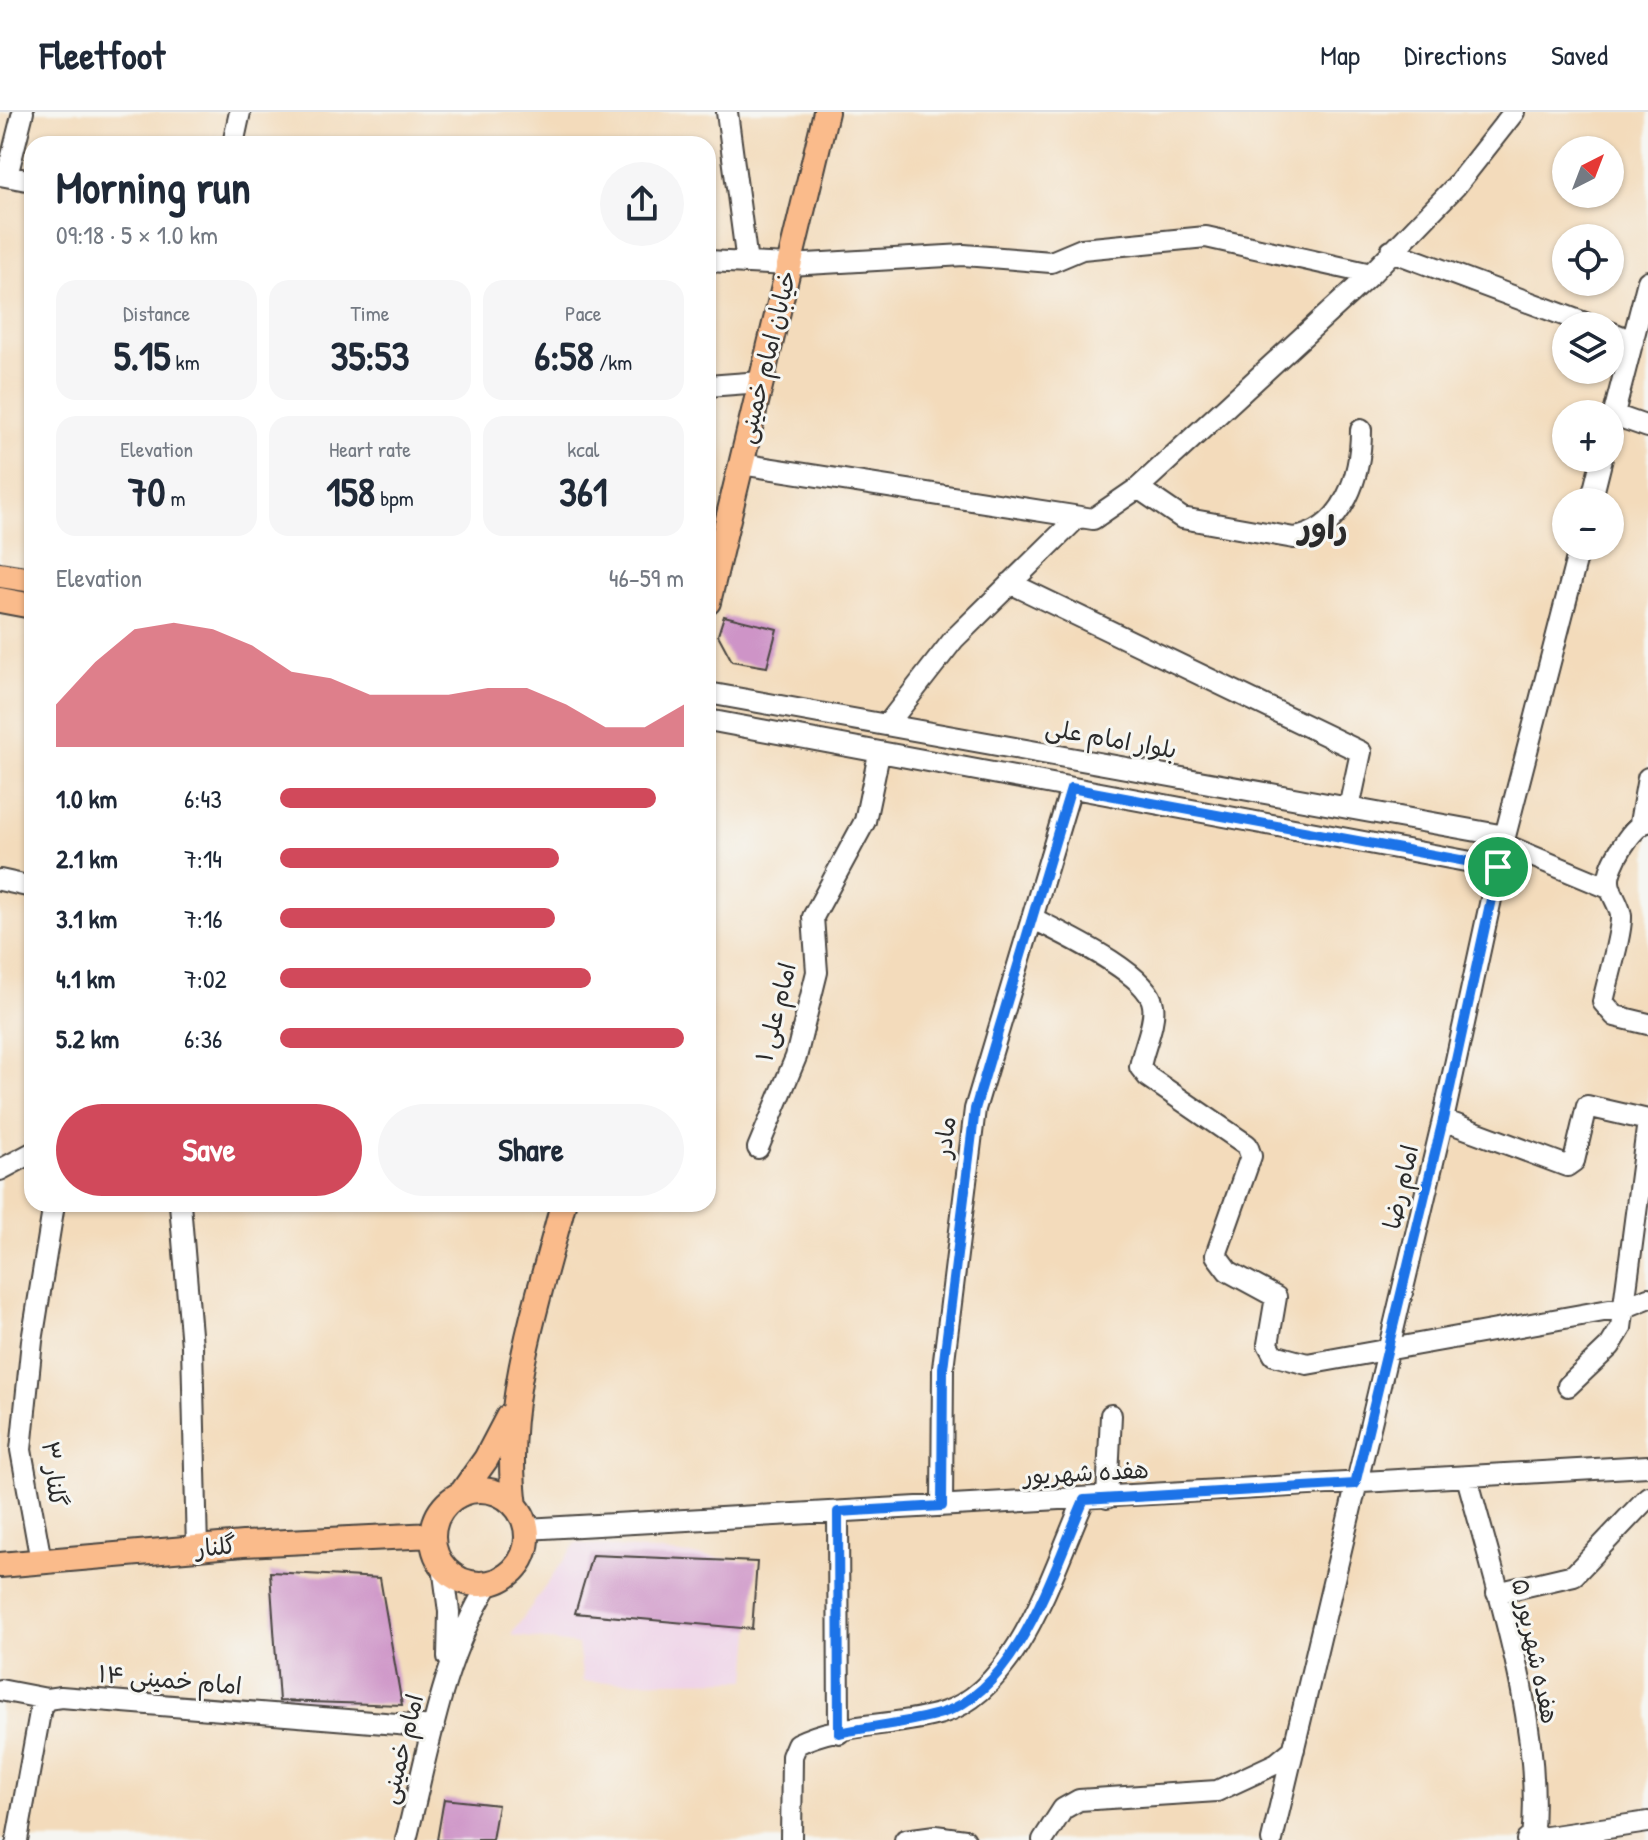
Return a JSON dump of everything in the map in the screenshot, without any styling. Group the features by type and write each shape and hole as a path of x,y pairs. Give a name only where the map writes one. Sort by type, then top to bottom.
{"main road":[{"name":"خیابان امام خمینی","path":"716,537 741,464 826,112"},
{"path":"0,575 24,579"},
{"path":"0,600 24,604"},
{"path":"512,1407 486,1459 461,1494 444,1506 434,1523 432,1542 443,1566 452,1576 470,1584 489,1584 508,1576 521,1562 526,1529 515,1506 510,1468 512,1407 561,1212"},
{"path":"461,1494 489,1492 515,1506"},
{"name":"گلنار","path":"0,1565 243,1544 433,1535"}],"street":[{"path":"23,112 3,175 24,179"},
{"path":"235,136 240,112"},
{"path":"727,112 747,263"},
{"path":"741,464 1093,519 1138,488 1371,274 1455,187 1514,112"},
{"path":"716,261 789,265 964,255 1051,262 1082,249 1206,237 1371,274"},
{"path":"1391,251 1555,312"},
{"path":"1618,400 1648,281"},
{"path":"1624,337 1633,341"},
{"path":"716,385 761,382"},
{"path":"1624,424 1648,427"},
{"path":"1138,488 1182,518 1294,538 1308,536 1334,518 1347,497 1361,459 1361,430"},
{"path":"887,725 954,639 1078,517"},
{"name":"امام رضا","path":"1272,1840 1443,1120 1504,840 1576,560"},
{"path":"1010,583 1361,752 1349,808"},
{"name":"بلوار امام علی","path":"716,694 1349,808 1504,840 1611,889"},
{"path":"716,722 1498,867"},
{"name":"امام علی ۱","path":"758,1148 796,1057 817,972 813,917 865,821 879,754"},
{"path":"1648,778 1644,822 1632,830 1610,874 1611,889 1621,920 1603,1002 1615,1016 1648,1024"},
{"name":"مادر","path":"942,1506 943,1368 975,1109 1071,788"},
{"path":"0,880 24,885"},
{"path":"1032,918 1104,956 1149,993 1154,1006 1140,1067 1247,1145 1251,1156 1216,1255 1228,1271 1276,1297 1269,1351 1307,1364 1626,1307 1648,1298"},
{"path":"1443,1120 1567,1166 1574,1161 1587,1106 1648,1121 1626,1307 1616,1340 1568,1386"},
{"path":"0,1170 24,1157"},
{"name":"گلنار ۳","path":"41,1561 21,1450 32,1341 53,1212"},
{"path":"181,1212 192,1346 197,1550"},
{"path":"1107,1498 1111,1415"},
{"name":"هفده شهریور","path":"526,1529 1648,1466"},
{"name":"هفده شهریور ۵","path":"1467,1477 1525,1716 1536,1805 1531,1840"},
{"path":"1497,1593 1574,1575 1648,1497"},
{"path":"791,1840 792,1756 797,1744 806,1739 944,1713 989,1685 1018,1646 1084,1500"},
{"path":"838,1512 839,1733"},
{"path":"443,1566 449,1612 448,1670"},
{"path":"448,1670 469,1616 489,1584"},
{"name":"امام خمینی","path":"406,1840 448,1670"},
{"name":"امام خمینی ۱۴","path":"0,1690 47,1699 61,1697 434,1727"},
{"path":"17,1840 41,1707 47,1699"},
{"path":"1043,1840 1063,1809 1079,1800 1217,1791 1277,1763 1294,1749"},
{"path":"1531,1840 1646,1828"},
{"path":"905,1840 935,1836 965,1840"}],"shaded area":[{"path":"576,1543 757,1562 747,1680 583,1682 578,1645 511,1635"}],"building":[{"path":"724,616 777,629 767,667 732,661 718,635"},
{"path":"592,1555 757,1562 752,1629 575,1613"},
{"path":"270,1572 380,1578 402,1705 279,1701"},
{"path":"444,1799 498,1805 492,1840 437,1840"}],"district":[{"name":"راور","path":"1323,528"}],"route":[{"path":"1071,788 1498,867 1465,1007 1443,1120 1355,1484 1084,1500 1018,1646 989,1685 944,1713 839,1733 838,1512 942,1506 943,1368 975,1109 1071,788"}]}
